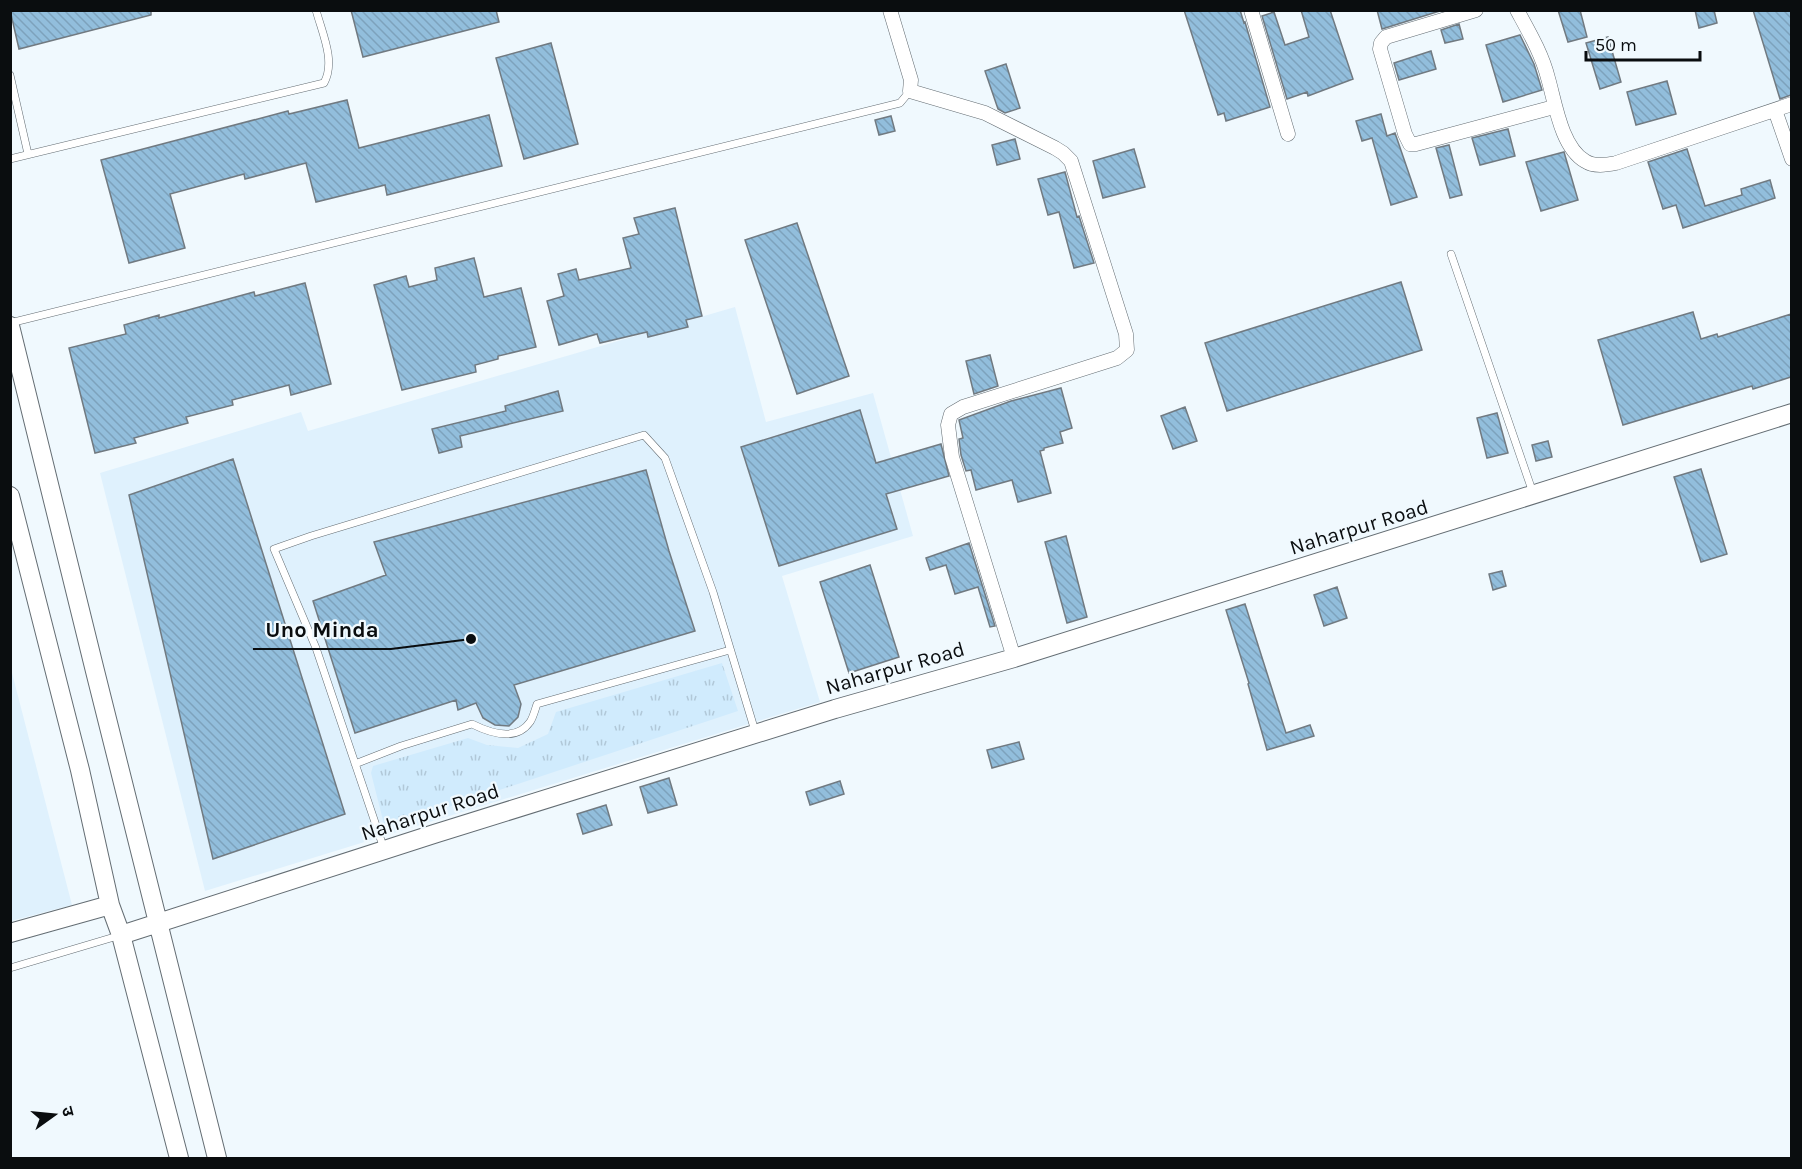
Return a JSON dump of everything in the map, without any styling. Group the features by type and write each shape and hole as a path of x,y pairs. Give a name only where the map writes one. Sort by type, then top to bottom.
{"street":[{"path":"890,10 911,80 910,92 985,113 1055,148 1071,161 1126,334 1127,350 1117,358 963,407 951,414 948,425 952,457 1014,658"},
{"path":"1251,10 1288,134"},
{"path":"1476,10 1386,38 1380,43 1405,134 1410,144 1554,107"},
{"path":"1517,10 1536,46 1548,78 1554,107 1574,152 1585,161 1600,165 1616,163 1791,104"},
{"path":"1775,110 1791,159"},
{"path":"10,324 218,1158"},
{"name":"Naharpur Road","path":"121,935 384,850 756,734 1014,658 1534,496 1791,413"},
{"path":"10,496 80,771 110,905 121,935 179,1158"},
{"path":"10,933 110,905"}],"lane":[{"path":"10,159 324,83 330,73 329,58 316,10"},
{"path":"10,75 28,154"},
{"path":"10,324 900,103 910,92"},
{"path":"1451,254 1534,496"},
{"path":"384,850 316,648 274,549 322,532 644,435 665,458 713,592 756,734"},
{"path":"355,764 401,746 472,724 488,732 506,735 521,730 530,722 537,704 730,650"},
{"name":"Naharpur Road","path":"10,968 121,935"}],"shaded area":[{"path":"735,307 766,422 873,393 913,536 782,576 820,702 205,891 100,473 301,412 308,431"},
{"path":"11,669 72,905 11,921 10,920"}],"green space":[{"path":"722,663 738,711 385,828 371,773 373,766 468,738 487,745 518,748 548,734 556,712"}],"building":[{"path":"10,10 151,10 151,15 19,49"},
{"path":"351,10 496,10 499,22 363,57"},
{"path":"1184,10 1240,10 1270,107 1226,121 1224,113 1218,115"},
{"path":"1301,10 1330,10 1353,79 1308,96 1307,92 1287,99 1262,16 1274,12 1285,45 1309,37"},
{"path":"1377,10 1443,10 1382,29"},
{"path":"1558,10 1580,10 1587,37 1568,42"},
{"path":"1695,10 1714,10 1717,23 1699,28"},
{"path":"1753,10 1791,10 1791,95 1780,99"},
{"path":"1459,24 1463,39 1445,43 1441,30"},
{"path":"1520,35 1534,64 1542,90 1503,102 1486,45"},
{"path":"1608,37 1621,82 1600,89 1586,43"},
{"path":"551,43 578,144 524,159 496,58"},
{"path":"1431,51 1436,69 1399,80 1394,63"},
{"path":"1006,64 1020,108 1005,113 998,109 985,71"},
{"path":"1667,81 1676,114 1636,125 1627,92"},
{"path":"347,100 359,148 489,115 502,166 387,195 385,185 316,202 306,163 245,179 244,174 170,194 185,248 129,263 101,160 288,111 289,114"},
{"path":"1381,114 1387,136 1395,133 1417,197 1391,205 1372,138 1362,141 1356,121"},
{"path":"891,116 895,131 879,135 875,120"},
{"path":"1508,129 1515,156 1480,165 1472,138"},
{"path":"1015,139 1020,159 997,165 992,145"},
{"path":"1449,145 1462,195 1450,198 1436,148"},
{"path":"1134,149 1145,187 1103,198 1093,161"},
{"path":"1687,149 1705,206 1742,195 1741,189 1770,180 1775,198 1683,228 1676,205 1663,209 1648,162"},
{"path":"1564,152 1578,200 1541,211 1526,162"},
{"path":"1065,172 1077,217 1079,216 1094,263 1074,268 1059,212 1048,215 1038,179"},
{"path":"675,208 702,316 686,320 688,327 648,337 647,332 600,343 597,334 559,345 547,301 564,296 558,274 576,269 579,280 631,268 623,238 639,234 634,218"},
{"path":"797,223 849,376 797,394 745,240"},
{"path":"474,258 484,297 521,288 536,347 498,356 498,359 475,365 476,372 402,390 374,285 406,276 409,287 437,280 435,268"},
{"path":"1401,282 1422,350 1227,411 1205,343"},
{"path":"305,283 331,384 291,395 289,385 232,400 233,405 186,417 188,423 134,438 136,443 95,453 69,348 126,334 124,325 159,315 159,318 254,292 255,296"},
{"path":"1693,312 1701,339 1717,334 1718,337 1791,314 1791,377 1753,389 1752,386 1623,425 1598,340"},
{"path":"990,355 998,386 974,394 966,361"},
{"path":"1061,388 1072,428 1060,432 1063,443 1040,451 1051,493 1018,502 1012,480 976,490 971,470 966,471 961,455 959,439 963,438 959,420 1011,401"},
{"path":"558,391 563,411 460,436 462,447 439,453 432,429 506,411 505,406"},
{"path":"1185,407 1197,441 1173,449 1161,416"},
{"path":"860,410 876,463 941,444 949,476 886,494 897,529 779,566 741,447"},
{"path":"1497,413 1508,453 1487,458 1477,418"},
{"path":"1548,441 1552,457 1536,461 1532,445"},
{"path":"233,459 345,814 213,859 129,495"},
{"path":"1701,469 1727,554 1701,562 1674,477"},
{"path":"646,470 695,631 514,685 521,704 518,717 509,726 495,725 483,718 476,703 458,710 456,700 355,733 313,601 386,575 374,542"},
{"path":"1066,536 1087,617 1067,623 1045,542"},
{"path":"969,543 995,626 990,627 978,587 955,594 946,565 930,570 926,558"},
{"path":"870,565 899,657 849,673 820,582"},
{"path":"1502,571 1506,586 1493,590 1489,574"},
{"path":"1337,587 1347,618 1324,626 1314,595"},
{"path":"1245,604 1286,733 1310,725 1314,736 1267,750 1226,610"},
{"path":"1019,742 1024,759 992,768 987,750"},
{"path":"669,778 677,805 648,813 640,787"},
{"path":"840,781 844,794 810,805 806,792"},
{"path":"606,805 612,825 583,834 577,814"}],"place":[{"name":"Uno Minda","path":"471,639"}]}
